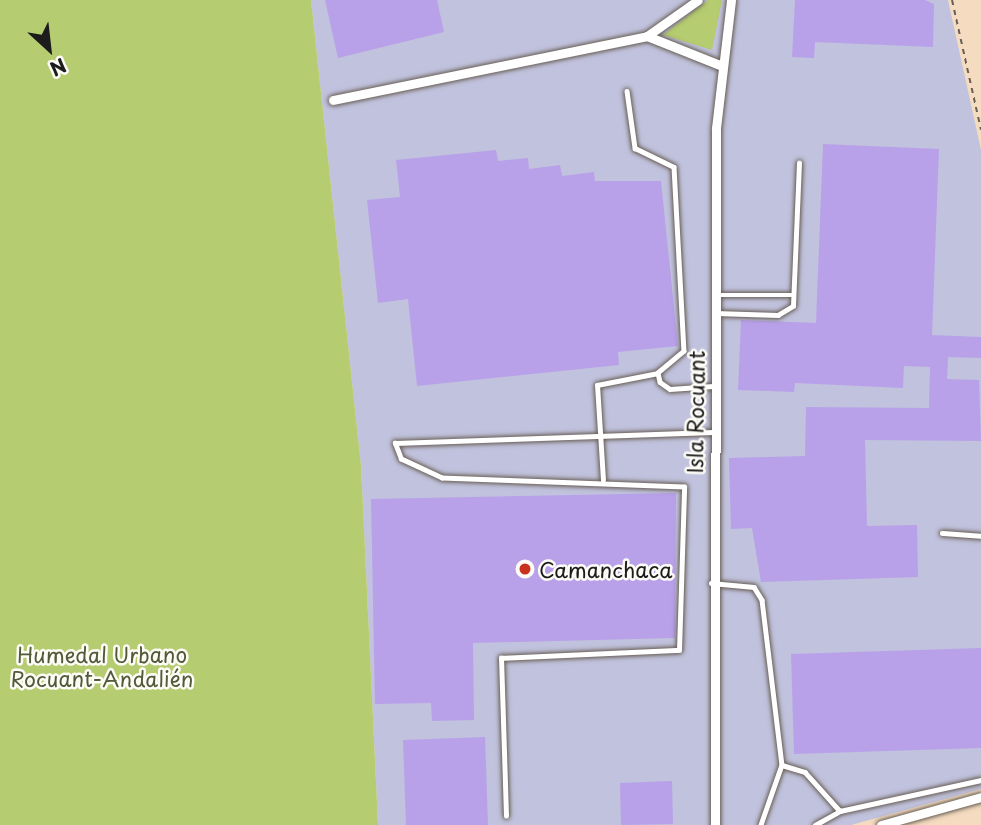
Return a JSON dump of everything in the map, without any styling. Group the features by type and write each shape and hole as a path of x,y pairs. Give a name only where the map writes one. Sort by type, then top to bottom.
{"street":[{"path":"333,100 647,36 698,0"},
{"name":"Isla Rocuant","path":"715,825 711,583 714,295 720,65 731,0"},
{"path":"647,36 720,65"},
{"path":"881,825 981,797"}],"lane":[{"path":"603,480 597,385 658,373 684,351 674,167 635,148 627,92"},
{"path":"714,313 778,315 793,306 799,163"},
{"path":"714,295 792,295"},
{"path":"658,373 670,389 713,386"},
{"path":"506,816 501,658 679,650 684,638 684,487 603,480 442,478 401,459 393,448 436,436 600,436 713,432"},
{"path":"942,533 981,536"},
{"path":"711,583 759,591 782,765 761,825"},
{"path":"782,765 805,772 840,811"},
{"path":"815,825 840,811 981,780"}],"path":[{"path":"952,0 981,130"}],"shaded area":[{"path":"311,0 948,0 981,150 981,789 851,825 378,825 361,466"}],"green space":[{"name":"Humedal Urbano Rocuant-Andalién","path":"0,0 311,0 361,466 378,825 0,825"},
{"path":"708,0 722,0 712,50 663,35"}],"building":[{"path":"325,0 437,0 444,32 338,58"},
{"path":"795,0 925,0 934,4 933,47 815,42 814,58 792,57"},
{"path":"823,144 939,149 932,335 981,337 981,358 948,357 947,379 979,380 981,441 865,440 867,526 917,525 918,577 761,582 752,528 731,529 729,458 805,456 806,407 929,408 930,367 904,366 903,388 795,383 794,392 738,390 741,320 816,323"},
{"path":"496,150 498,161 528,158 529,169 560,165 562,176 594,172 595,181 661,181 678,346 618,352 619,365 417,386 408,299 378,303 367,200 400,197 396,160"},
{"name":"Camanchaca","path":"676,493 675,638 473,643 474,720 432,721 431,703 375,704 371,499"},
{"path":"981,648 981,748 794,754 791,654"},
{"path":"485,737 488,825 406,825 403,740"},
{"path":"672,781 673,824 621,825 620,783"}],"place":[{"name":"Camanchaca","path":"525,569"}]}
